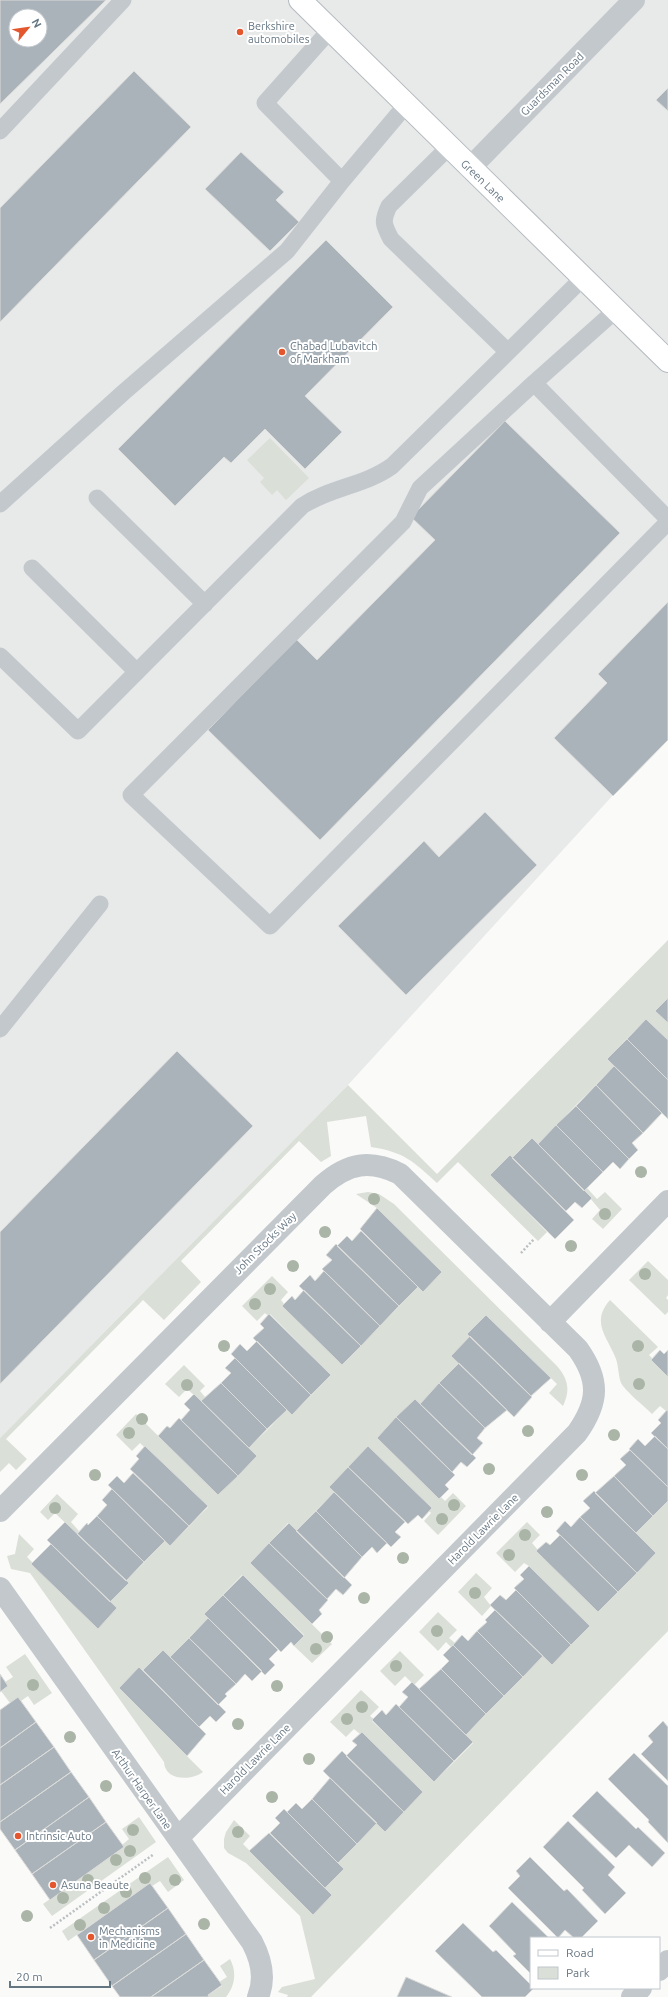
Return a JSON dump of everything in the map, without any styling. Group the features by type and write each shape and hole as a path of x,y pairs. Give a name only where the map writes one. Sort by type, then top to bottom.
{"street":[{"name":"Green Lane","path":"300,0 668,361"},
{"name":"Guardsman Road","path":"470,168 634,0"},
{"name":"John Stocks Way","path":"0,1511 323,1185 331,1178 352,1167 364,1164 377,1165 400,1174 550,1322"},
{"path":"550,1322 668,1201"},
{"name":"Harold Lawrie Lane","path":"178,1838 577,1433 592,1407 594,1386 592,1375 589,1365 578,1349 550,1322"},
{"name":"Arthur Harper Lane","path":"0,1588 178,1838 256,1951 262,1973 258,1997"},
{"path":"660,1969 668,1961"},
{"path":"632,1997 640,1989"}],"lane":[{"path":"0,131 123,0"},
{"path":"330,30 266,103 342,182"},
{"path":"0,504 124,392 287,251 406,105"},
{"path":"449,147 389,206 383,217 385,227 391,238 508,352"},
{"path":"0,656 78,731 302,506 331,491 370,479 392,466 583,278"},
{"path":"616,310 420,488 403,522 131,796 270,926 668,522"},
{"path":"534,383 668,519"},
{"path":"97,498 205,604"},
{"path":"32,568 137,672"},
{"path":"0,1029 100,904"}],"path":[{"path":"516,1257 534,1239"},
{"path":"50,1928 156,1853"}],"shaded area":[{"path":"0,0 668,0 668,735 348,1085 0,1438"}],"green space":[{"path":"270,438 309,478 286,500 277,490 272,495 260,482 264,478 247,460"},
{"path":"668,940 668,998 655,1011 668,1023 668,1040 646,1019 607,1059 614,1066 538,1144 512,1158 510,1155 490,1175 547,1232 538,1241 458,1162 437,1183 414,1163 400,1155 371,1147 366,1116 327,1122 331,1156 321,1162 299,1141 181,1261 201,1282 164,1320 143,1300 6,1439 27,1459 16,1470 9,1463 0,1472 0,1438 348,1085 437,1174"},
{"path":"587,1188 597,1199 605,1192 622,1209 603,1229 592,1219 600,1210 584,1191"},
{"path":"368,1192 379,1194 394,1204 557,1366 566,1381 567,1395 563,1406 549,1393 557,1384 486,1315 468,1333 470,1336 459,1363 420,1404 415,1399 377,1438 439,1499 441,1497 445,1501 453,1493 466,1506 438,1535 424,1521 431,1513 429,1511 432,1508 368,1447 329,1487 334,1492 296,1531 288,1523 250,1563 332,1644 312,1663 294,1646 304,1635 242,1575 204,1614 208,1618 170,1657 163,1650 143,1670 139,1668 119,1688 203,1772 192,1777 179,1778 169,1773 165,1768 164,1762 30,1573 11,1569 7,1556 15,1554 19,1534 34,1549 27,1557 33,1563 32,1564 98,1628 117,1608 110,1602 128,1583 126,1581 165,1541 170,1546 208,1507 145,1446 144,1447 140,1443 132,1451 116,1435 136,1414 218,1495 257,1456 249,1448 287,1410 292,1415 331,1375 270,1314 267,1315 265,1313 257,1321 242,1306 272,1276 288,1292 281,1300 284,1304 282,1306 342,1365 418,1287 423,1291 377,1208 356,1194"},
{"path":"648,1261 668,1280 668,1295 666,1298 668,1300 668,1312 665,1315 629,1280"},
{"path":"610,1300 658,1347 649,1355 652,1358 651,1360 668,1377 668,1411 660,1406 652,1414 621,1383 616,1359 602,1330 601,1323 601,1316 604,1308"},
{"path":"184,1365 205,1386 200,1391 205,1397 201,1401 187,1389 179,1397 165,1384"},
{"path":"57,1494 78,1514 71,1522 79,1531 77,1534 55,1513 48,1520 40,1512"},
{"path":"668,1501 668,1631 311,1997 287,1997 288,1995 278,1992 282,1987 315,1979 300,1916 246,1863 228,1853 224,1848 226,1832 234,1820 250,1836 243,1844 313,1914 332,1895 325,1888 344,1869 338,1863 377,1823 385,1831 423,1792 362,1732 360,1734 354,1729 346,1737 330,1722 361,1690 379,1707 370,1716 374,1719 372,1721 435,1781 473,1743 466,1735 543,1656 552,1665 589,1626 529,1566 524,1563 515,1572 496,1553 527,1522 540,1535 532,1543 538,1550 537,1551 598,1612 656,1553 636,1533"},
{"path":"476,1573 492,1588 484,1597 491,1606 482,1616 458,1592"},
{"path":"438,1612 457,1630 449,1638 455,1643 451,1647 446,1642 438,1651 419,1632"},
{"path":"400,1651 424,1675 414,1685 405,1676 395,1686 380,1671"},
{"path":"25,1654 52,1693 34,1705 28,1696 21,1701 18,1697 10,1703 1,1691 8,1686 5,1682 13,1677 6,1667"},
{"path":"139,1817 156,1842 52,1916 43,1904 124,1847 122,1845 129,1839 122,1829"},
{"path":"168,1857 184,1880 168,1892 160,1881 152,1886 150,1883 68,1941 62,1931"},
{"path":"230,1959 234,1969 234,1979 229,1993 226,1997 209,1997 208,1995 222,1986 219,1982 227,1977 220,1966"}],"building":[{"path":"0,0 106,0 0,104"},
{"path":"134,71 191,127 0,322 0,208"},
{"path":"668,88 668,111 656,100"},
{"path":"241,152 284,192 276,200 299,222 270,251 205,189"},
{"name":"Chabad Lubavitch of Markham","path":"326,240 393,307 305,396 342,432 305,469 265,429 231,463 224,457 175,506 118,449"},
{"path":"505,421 620,533 320,840 208,730 296,639 317,660 435,540 411,517"},
{"path":"668,602 668,740 613,796 554,738 607,683 598,674"},
{"path":"485,812 537,865 406,995 338,926 424,841 439,857"},
{"path":"668,998 668,1023 655,1011"},
{"path":"646,1019 668,1040 668,1080 627,1039"},
{"path":"627,1039 668,1080 668,1119 607,1059"},
{"path":"177,1051 253,1126 0,1384 0,1232"},
{"path":"614,1066 662,1113 643,1133 596,1085"},
{"path":"596,1085 643,1133 632,1143 638,1150 629,1159 576,1106"},
{"path":"576,1106 629,1159 620,1169 613,1162 603,1172 556,1125"},
{"path":"556,1125 603,1172 584,1191 538,1144"},
{"path":"532,1138 592,1198 582,1208 575,1202 566,1211 512,1158"},
{"path":"510,1155 574,1220 555,1239 490,1175"},
{"path":"377,1208 442,1272 423,1292 360,1229"},
{"path":"361,1231 418,1287 399,1306 337,1246 347,1236 352,1241"},
{"path":"336,1244 399,1306 380,1326 322,1269 332,1260 326,1255"},
{"path":"324,1271 380,1326 361,1346 299,1286 310,1275 315,1281"},
{"path":"304,1290 361,1346 342,1365 282,1306 292,1296 295,1300"},
{"path":"269,1314 331,1375 311,1395 253,1338 264,1328 260,1324"},
{"path":"486,1315 551,1378 531,1396 467,1334"},
{"path":"470,1336 532,1397 514,1417 451,1356"},
{"path":"257,1341 311,1395 292,1415 231,1354 240,1344 247,1351"},
{"path":"660,1350 664,1354 668,1350 668,1377 651,1360"},
{"path":"235,1358 287,1410 267,1429 221,1383 231,1373 225,1368"},
{"path":"459,1363 507,1410 485,1428 439,1383"},
{"path":"221,1383 267,1429 249,1448 201,1401"},
{"path":"439,1383 485,1428 477,1438 483,1443 472,1455 420,1404"},
{"path":"194,1394 257,1456 238,1476 181,1420 190,1410 184,1404"},
{"path":"415,1399 476,1458 467,1467 461,1462 452,1472 396,1417"},
{"path":"667,1410 668,1449 651,1433 661,1423 658,1420"},
{"path":"396,1417 455,1475 445,1485 449,1489 439,1499 377,1438"},
{"path":"179,1418 238,1476 218,1495 158,1436 167,1426 170,1428"},
{"path":"655,1436 668,1449 668,1487 629,1449 638,1439 645,1446"},
{"path":"145,1446 208,1506 189,1526 130,1469 139,1459 136,1456"},
{"path":"368,1446 432,1508 422,1519 418,1515 408,1524 348,1467"},
{"path":"630,1450 668,1487 668,1501 653,1516 614,1476 626,1465 620,1459"},
{"path":"348,1467 405,1522 395,1532 401,1537 391,1547 329,1487"},
{"path":"133,1473 189,1526 170,1546 108,1485 117,1476 124,1483"},
{"path":"614,1476 653,1516 636,1533 595,1493"},
{"path":"112,1489 165,1541 144,1562 97,1516 107,1505 102,1500"},
{"path":"594,1491 656,1553 637,1573 580,1517 590,1508 583,1501"},
{"path":"334,1492 387,1543 377,1553 372,1547 362,1557 316,1511"},
{"path":"316,1511 362,1557 344,1578 296,1531"},
{"path":"97,1516 144,1562 126,1581 77,1534 87,1523 88,1525"},
{"path":"580,1517 637,1573 618,1592 556,1531 565,1521 571,1527"},
{"path":"65,1522 129,1583 110,1602 47,1540"},
{"path":"289,1523 352,1585 343,1595 336,1589 327,1599 269,1543"},
{"path":"560,1535 618,1592 598,1612 536,1551 546,1542 550,1545"},
{"path":"269,1543 328,1600 319,1610 322,1614 312,1624 250,1563"},
{"path":"51,1544 117,1608 98,1629 31,1564"},
{"path":"529,1566 590,1626 571,1645 514,1588 524,1579 520,1575"},
{"path":"243,1575 304,1636 294,1646 291,1642 281,1652 223,1595"},
{"path":"516,1590 571,1645 552,1665 490,1605 500,1595 506,1600"},
{"path":"223,1595 278,1650 269,1659 275,1665 265,1675 204,1614"},
{"path":"495,1610 543,1656 523,1677 477,1631 487,1622 485,1620"},
{"path":"208,1618 262,1671 252,1681 245,1674 236,1684 189,1638"},
{"path":"477,1631 523,1677 504,1696 453,1645 462,1635 468,1641"},
{"path":"189,1638 236,1684 225,1694 227,1696 218,1705 170,1657"},
{"path":"453,1645 504,1696 486,1714 441,1669 449,1661 443,1655"},
{"path":"163,1650 226,1712 216,1722 210,1716 199,1727 143,1670"},
{"path":"139,1667 206,1734 187,1756 119,1688"},
{"path":"441,1669 486,1714 466,1735 419,1689"},
{"path":"0,1674 8,1686 0,1692"},
{"path":"412,1682 473,1742 454,1761 399,1707 408,1697 402,1692"},
{"path":"18,1697 36,1722 0,1748 0,1710"},
{"path":"396,1704 454,1761 434,1782 372,1720 382,1710 386,1715"},
{"path":"663,1721 668,1727 668,1781 641,1754 653,1742 648,1736"},
{"path":"36,1722 54,1747 0,1785 0,1748"},
{"path":"362,1732 423,1792 404,1812 346,1756 357,1745 352,1741"},
{"path":"54,1747 71,1772 0,1822 0,1785"},
{"path":"342,1751 404,1812 385,1832 323,1771"},
{"path":"634,1753 668,1786 668,1843 648,1822 649,1820 608,1779"},
{"path":"71,1772 89,1797 15,1850 0,1829 0,1822"},
{"path":"330,1778 377,1823 357,1844 312,1799"},
{"path":"597,1791 636,1829 638,1827 665,1853 652,1867 629,1845 616,1858 572,1816"},
{"path":"89,1797 106,1822 32,1874 15,1850"},
{"path":"312,1799 357,1844 338,1863 287,1812 296,1803 302,1809"},
{"path":"284,1809 344,1869 325,1888 270,1833 280,1823 275,1818"},
{"path":"568,1821 615,1867 608,1875 626,1893 605,1914 582,1890 584,1888 543,1847"},
{"path":"106,1822 124,1847 50,1900 32,1874"},
{"path":"269,1833 332,1895 313,1915 249,1851"},
{"path":"530,1857 564,1891 567,1889 598,1921 582,1937 573,1937 565,1930 559,1937 557,1937 508,1888 520,1876 516,1871"},
{"path":"150,1883 168,1908 94,1960 77,1935"},
{"path":"512,1902 548,1937 530,1937 530,1973 513,1956 516,1954 489,1926"},
{"path":"168,1908 186,1934 112,1986 94,1960"},
{"path":"463,1923 493,1952 496,1950 530,1984 530,1989 533,1989 525,1997 482,1997 435,1951"},
{"path":"186,1934 204,1960 151,1997 120,1997 112,1986"},
{"path":"204,1960 222,1985 208,1995 209,1997 151,1997"},
{"path":"406,1977 452,1997 397,1997"}],"place":[{"name":"Berkshire automobiles","path":"240,32"},
{"name":"Chabad Lubavitch of Markham","path":"282,352"},
{"name":"Intrinsic Auto","path":"18,1836"},
{"name":"Asuna Beaute","path":"53,1885"},
{"name":"Mechanisms in Medicine","path":"91,1937"}]}
